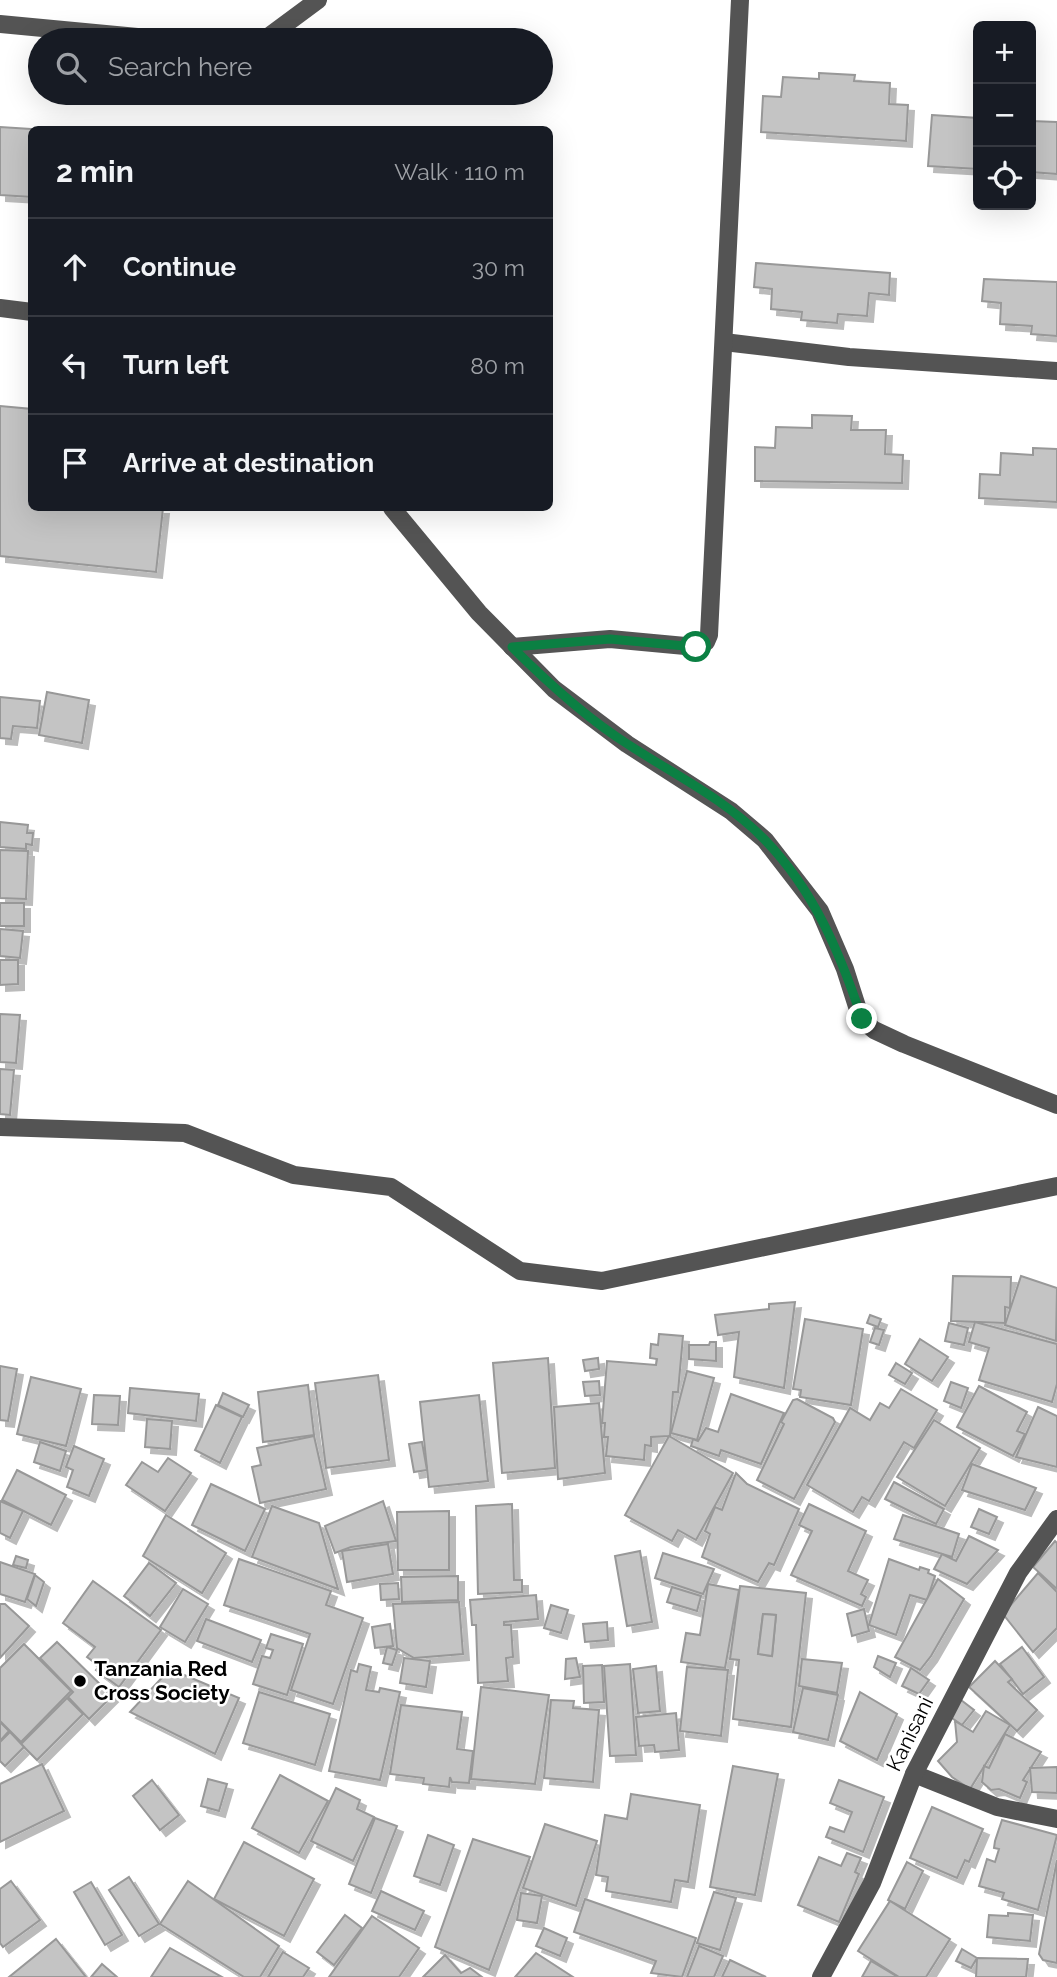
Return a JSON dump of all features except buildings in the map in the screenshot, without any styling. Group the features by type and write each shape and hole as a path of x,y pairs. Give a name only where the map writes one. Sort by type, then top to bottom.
{"street":[{"path":"280,28 318,0"},
{"path":"512,647 610,639 696,647 706,642 710,623 740,0"},
{"path":"0,24 42,28"},
{"path":"0,308 28,312"},
{"path":"724,342 849,357 1057,371"},
{"path":"394,511 479,613 554,690 627,744 731,811 765,840 820,911 845,969 862,1019 874,1030 1057,1105"},
{"path":"0,1127 185,1133 295,1175 391,1187 520,1271 602,1281 1057,1186"},
{"name":"Kanisani","path":"821,1977 872,1883 914,1774 1017,1573 1057,1519"},
{"path":"914,1774 997,1807 1057,1819"}],"place":[{"name":"Tanzania Red Cross Society","path":"80,1681"}],"route":[{"path":"696,647 610,639 512,647 554,690 627,744 731,811 765,840 820,911 845,969 862,1019"}]}
